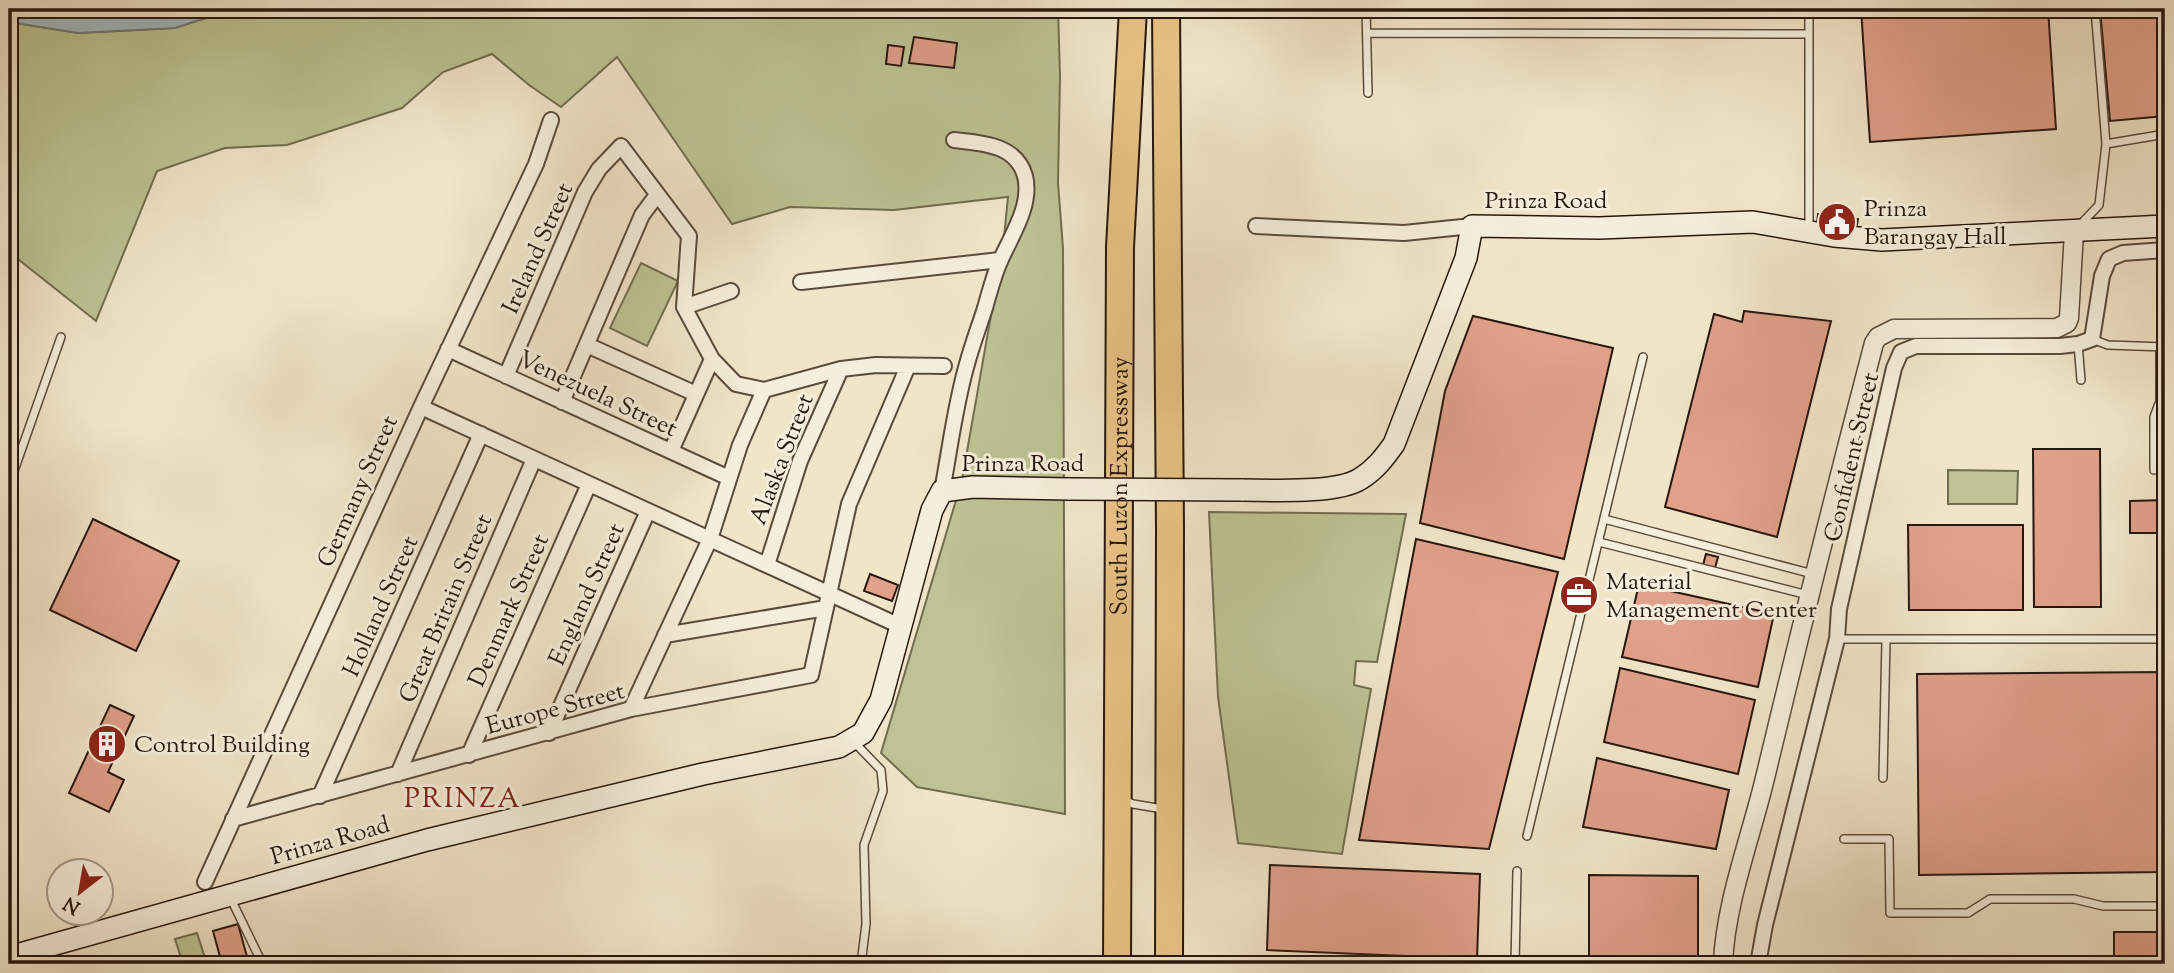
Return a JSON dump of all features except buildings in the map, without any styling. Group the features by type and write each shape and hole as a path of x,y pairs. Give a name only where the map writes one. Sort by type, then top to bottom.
{"highway":[{"name":"South Luzon Expressway","path":"1116,964 1120,247 1133,9"},
{"name":"South Luzon Expressway","path":"1166,9 1170,529 1169,964"}],"main road":[{"name":"Prinza Road","path":"9,957 427,840 703,774 839,747 863,733 881,700 932,510 942,491 972,487 1315,489 1357,481 1377,468 1394,444 1466,258 1472,226 1599,228 1753,222 1834,236 1882,240 2165,226"}],"street":[{"name":"Germany Street","path":"205,882 421,407 536,164 551,120"},
{"path":"942,491 966,366 1000,260 1015,233 1023,210 1026,190 1025,176 1018,162 1008,152 990,145 954,140"},
{"name":"Ireland Street","path":"506,376 586,192 599,169 621,146 657,195"},
{"path":"562,402 642,215 657,195 689,236 684,307 712,359 736,384 764,390 841,369 876,365 944,366"},
{"path":"1256,226 1404,233 1472,226"},
{"path":"1723,964 1726,932 1734,898 1874,343 1878,337 1894,329 2063,326 2069,318 2074,232"},
{"path":"2085,341 2109,259 2123,253 2165,250"},
{"path":"801,282 1000,260"},
{"path":"684,307 731,291"},
{"name":"Confident Street","path":"1758,964 1765,925 1837,639 1839,609 1894,368 1901,352 1916,346 2085,341"},
{"path":"587,345 696,394"},
{"name":"Venezuela Street","path":"448,349 729,478"},
{"path":"671,451 712,359"},
{"path":"827,601 849,504 908,366"},
{"name":"Alaska Street","path":"767,565 800,461 841,369"},
{"path":"631,709 710,539 740,445 764,390"},
{"path":"421,407 767,565 827,601 900,626"},
{"name":"Holland Street","path":"320,796 481,434"},
{"name":"Great Britain Street","path":"398,774 534,459"},
{"name":"Denmark Street","path":"469,755 589,484"},
{"name":"England Street","path":"548,733 648,511"},
{"path":"665,635 827,601"},
{"name":"Europe Street","path":"233,820 631,709 811,675 827,601"}],"lane":[{"path":"1366,9 1368,93"},
{"path":"1810,9 1810,232"},
{"path":"2074,232 2099,205 2106,144 2095,9"},
{"path":"1367,33 1809,33"},
{"path":"2106,144 2165,134"},
{"path":"9,485 61,337"},
{"path":"2081,380 2085,341 2108,345 2163,347 2160,401 2154,417 2154,470"},
{"path":"1527,836 1643,357"},
{"path":"1604,519 1814,574"},
{"path":"1599,541 1809,596"},
{"path":"1837,639 2165,639"},
{"path":"1883,778 1886,639"},
{"path":"852,740 881,770 883,791 864,845 866,925 862,964"},
{"path":"1117,797 1133,804 1169,810"},
{"path":"1844,839 1889,839 1890,913 1968,913 1990,899 2074,899 2103,906 2165,906"},
{"path":"1515,964 1517,871"},
{"path":"230,896 262,963"}],"green space":[{"path":"233,9 1058,9 1058,183 1063,248 1065,814 917,787 881,753 962,480 1003,247 1008,197 894,210 790,207 732,224 617,57 561,107 492,54 443,72 402,108 287,145 225,148 157,171 96,321 9,252 9,22 78,33 175,28"},
{"path":"641,263 678,281 647,346 610,328"},
{"path":"1948,470 2018,471 2017,504 1948,504"},
{"path":"1209,512 1406,514 1377,662 1356,661 1354,685 1371,689 1342,854 1238,843 1218,697"},
{"path":"197,933 207,964 183,964 175,939"}],"water":[{"path":"9,9 233,9 175,28 78,33 9,22"}],"place":[{"name":"Prinza Barangay Hall","path":"1837,222"},
{"name":"Material Management Center","path":"1579,595"},
{"name":"Control Building","path":"107,744"}],"district":[{"name":"PRINZA","path":"463,797"}]}
